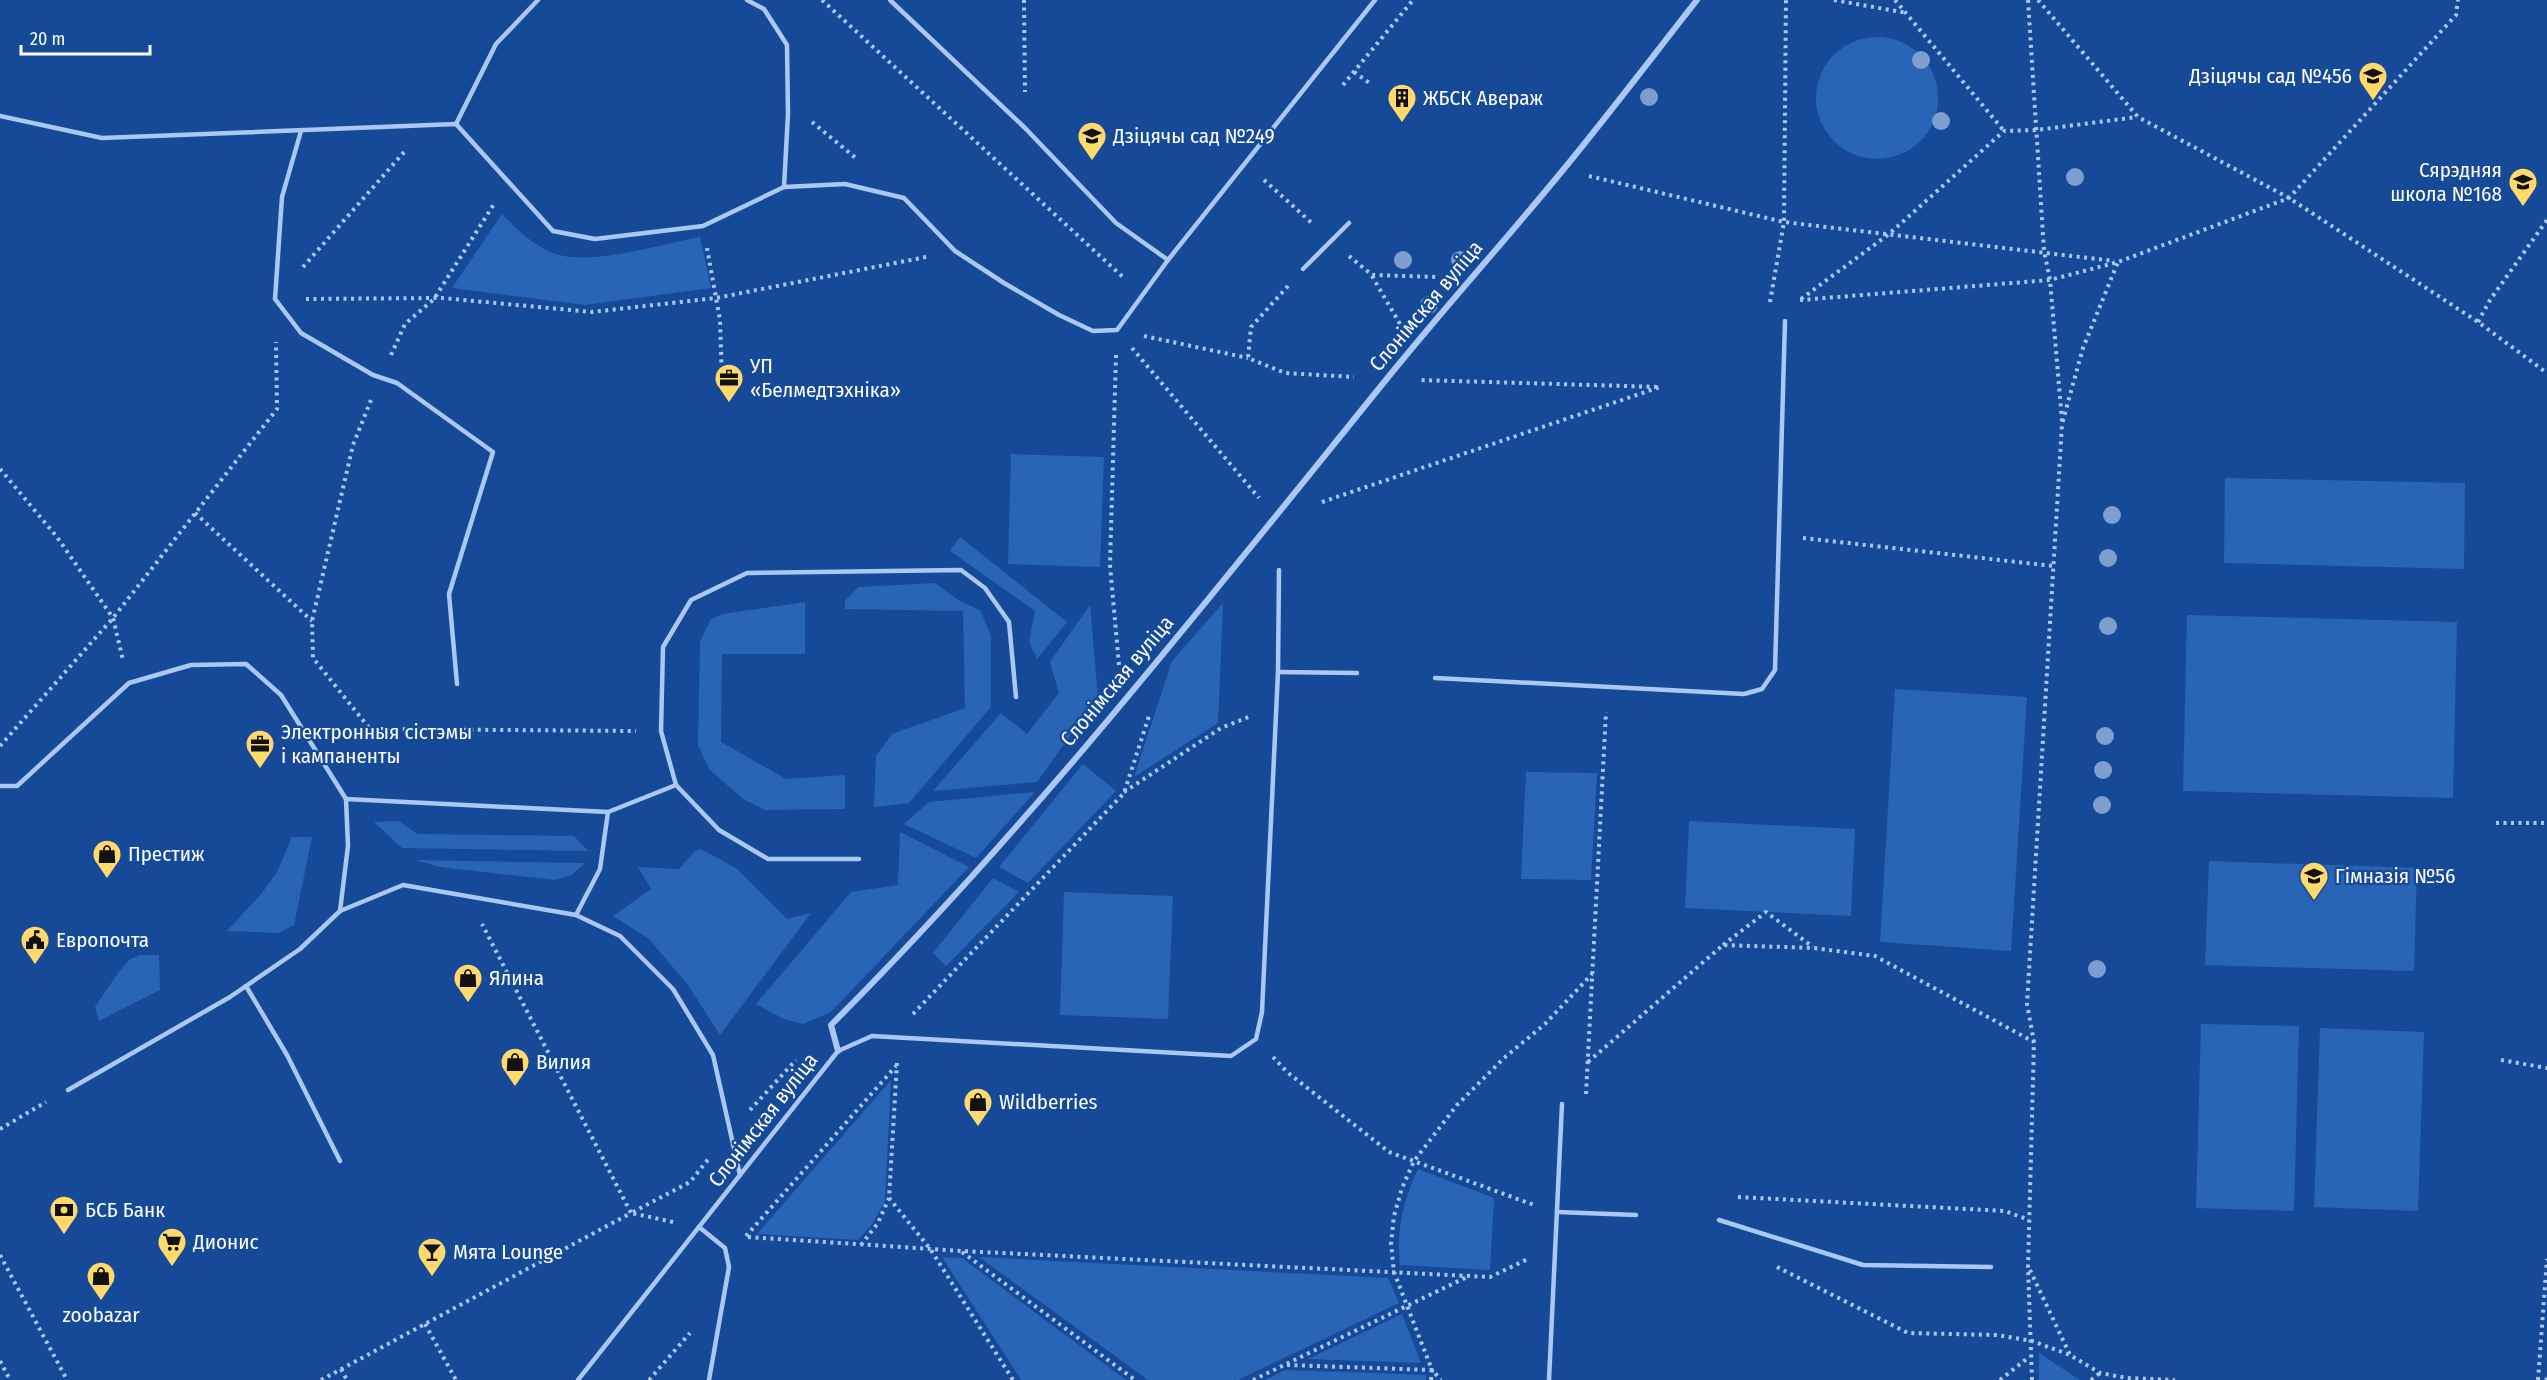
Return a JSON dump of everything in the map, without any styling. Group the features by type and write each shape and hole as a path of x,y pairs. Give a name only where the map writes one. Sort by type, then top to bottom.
{"street":[{"name":"Слонімская вуліца","path":"838,1051 831,1025 914,942 1123,701 1276,518 1386,379 1563,170 1697,0"}],"lane":[{"path":"456,124 496,44 538,0"},
{"path":"747,0 764,9 787,45 784,187"},
{"path":"890,0 1025,128 1116,223 1168,260"},
{"path":"456,124 553,231 595,239 703,226 784,187 845,184 904,198 955,251 1059,315 1093,331 1117,330 1168,260 1375,0"},
{"path":"0,116 102,138 456,124"},
{"path":"301,131 282,197 275,299 301,333 381,378 396,383 494,452 449,594 457,684"},
{"path":"1303,269 1349,223"},
{"path":"1435,678 1744,694 1762,689 1775,670 1785,321"},
{"path":"859,859 768,859 719,830 676,784 661,731 663,647 691,600 747,573 961,570 985,588 1009,622 1016,697"},
{"path":"838,1051 872,1036 1231,1056 1256,1039 1262,1012 1278,672 1279,570"},
{"path":"0,786 17,786 129,683 191,665 246,664 281,695 346,799 348,846 340,911"},
{"path":"1278,672 1357,673"},
{"path":"346,799 608,812 676,784"},
{"path":"576,915 600,869 608,812"},
{"path":"68,1090 246,986 300,949 340,911 403,885 576,915 620,936 673,989 713,1054 740,1175"},
{"path":"246,986 287,1055 340,1161"},
{"name":"Слонімская вуліца","path":"578,1380 838,1051"},
{"path":"1549,1380 1562,1104"},
{"path":"1557,1212 1636,1215"},
{"path":"1719,1220 1863,1265 1991,1267"},
{"path":"699,1227 725,1248 729,1267 710,1380"}],"path":[{"path":"822,0 1142,294"},
{"path":"1024,0 1025,128"},
{"path":"1339,90 1413,0"},
{"path":"1769,308 1784,222 1786,0"},
{"path":"1834,0 1907,13"},
{"path":"1895,0 2004,131"},
{"path":"2028,0 2044,252 2050,280 2062,424 2026,1004 2034,1042 2028,1267 2032,1341 2031,1380"},
{"path":"2038,0 2138,117 2289,198 2478,322 2547,373"},
{"path":"1790,303 1800,300 2050,280 2118,262 2289,198 2456,15 2457,0"},
{"path":"1354,72 1371,84"},
{"path":"787,101 859,161"},
{"path":"1785,321 1800,300 1888,234 2004,131 2037,130 2138,117"},
{"path":"0,746 113,618 277,408 275,299 427,125"},
{"path":"1563,170 1784,222 2118,262"},
{"path":"1266,182 1270,176"},
{"path":"508,184 434,299 405,324 353,446 312,621 313,658 370,729 661,731"},
{"path":"2478,322 2490,300 2547,220"},
{"path":"703,226 720,320 722,381"},
{"path":"275,299 434,299 592,312 716,298 955,251"},
{"path":"2062,424 2083,348 2118,262"},
{"path":"1248,358 1251,327 1303,269"},
{"path":"1372,275 1413,347"},
{"path":"1117,330 1248,358 1285,373 1386,379 1660,387 1321,502"},
{"path":"1117,330 1276,518"},
{"path":"1117,330 1110,565 1123,701"},
{"path":"0,469 57,537 113,618 129,683"},
{"path":"195,513 312,621"},
{"path":"1780,536 2053,566"},
{"path":"1586,1097 1607,687"},
{"path":"1124,793 1152,706"},
{"path":"861,1245 878,1223 889,1198 897,1066 910,1017 1124,793 1221,728 1276,706"},
{"path":"2496,823 2547,823"},
{"path":"468,896 631,1213"},
{"path":"1588,1063 1723,945 1766,912 1814,948"},
{"path":"1723,945 1814,948 1875,956 2034,1042"},
{"path":"1441,1380 1432,1370 1394,1272 1391,1244 1394,1216 1401,1188 1414,1161 1457,1106 1504,1058 1545,1024 1592,974"},
{"path":"1256,1039 1287,1072 1389,1152 1492,1191 1557,1212"},
{"path":"321,1380 690,1182 771,1084 797,1059"},
{"path":"2501,1060 2547,1068"},
{"path":"897,1066 745,1237 931,1250 1490,1277"},
{"path":"0,1129 68,1090"},
{"path":"1719,1220 1735,1197 2005,1211 2029,1220"},
{"path":"889,1198 931,1250 1013,1380"},
{"path":"631,1213 699,1227"},
{"path":"962,1251 1135,1380"},
{"path":"0,1255 67,1380"},
{"path":"2538,1380 2547,1259"},
{"path":"1768,1262 1908,1333 1997,1335 2032,1341 2070,1355 2100,1373 2128,1379 2175,1380"},
{"path":"2028,1267 2070,1355"},
{"path":"1253,1380 1470,1276"},
{"path":"425,1324 456,1380"},
{"path":"649,1380 696,1327"},
{"path":"2000,1380 2030,1357"},
{"path":"0,1360 10,1380"},
{"path":"1285,1365 1432,1370"},
{"path":"341,1370 347,1380"},
{"path":"1431,1380 1432,1370"},
{"path":"2091,1380 2100,1373"}],"shaded area":[{"path":"1877,37 1900,41 1920,55 1934,75 1938,98 1934,121 1920,141 1900,155 1877,159 1854,155 1834,141 1820,121 1816,98 1820,75 1834,55 1854,41"},
{"path":"502,214 539,246 568,257 625,253 700,237 711,288 585,305 452,288"},
{"path":"1011,454 1104,457 1100,567 1008,564"},
{"path":"2225,478 2465,483 2464,569 2224,563"},
{"path":"960,537 1067,622 1037,659 1029,642 1035,611 950,551"},
{"path":"935,583 958,600 980,610 991,636 991,707 909,803 874,807 876,756 892,734 965,708 963,611 845,609 845,601 858,587"},
{"path":"805,602 805,654 722,654 721,742 786,779 845,775 845,809 765,810 743,799 709,769 698,745 700,642 710,620 722,614"},
{"path":"1223,603 1218,723 1134,777 1172,661"},
{"path":"1090,605 1098,697 1037,782 933,791 1001,713 1027,734 1059,693 1050,662"},
{"path":"2187,615 2457,622 2453,798 2183,791"},
{"path":"1895,689 2027,697 2011,951 1880,942"},
{"path":"1083,764 1116,791 1028,883 999,867"},
{"path":"1526,772 1597,773 1591,880 1521,879"},
{"path":"1035,792 976,858 904,824 929,802"},
{"path":"399,821 417,834 574,836 588,851 402,848 374,822"},
{"path":"1689,821 1855,829 1851,916 1685,908"},
{"path":"900,832 969,867 831,1012 803,1024 784,1019 756,1004 851,892 898,885"},
{"path":"292,837 312,837 294,925 279,933 227,931 262,893 277,872"},
{"path":"701,849 736,868 787,919 811,913 720,1035 688,985 649,939 613,916 651,889 638,867 679,869 695,851"},
{"path":"416,860 585,863 572,875 555,880 440,867"},
{"path":"2209,861 2417,868 2414,971 2205,965"},
{"path":"993,878 1019,892 946,966 933,953"},
{"path":"1064,892 1173,896 1168,1019 1060,1015"},
{"path":"139,955 159,955 160,990 99,1021 95,1007 129,960"},
{"path":"2201,1024 2299,1026 2294,1211 2196,1208"},
{"path":"2320,1028 2424,1032 2418,1211 2314,1207"},
{"path":"891,1080 885,1201 873,1223 858,1240 757,1234"},
{"path":"1418,1169 1494,1198 1490,1270 1400,1265 1399,1240 1402,1216"},
{"path":"942,1257 962,1258 1126,1380 1021,1380"},
{"path":"979,1257 1388,1278 1399,1303 1238,1380 1148,1380"},
{"path":"1402,1314 1421,1363 1308,1359"},
{"path":"2039,1353 2080,1380 2039,1380"},
{"path":"1285,1370 1426,1375 1426,1380 1265,1380"}],"place":[{"name":"Дзіцячы сад №456","path":"2373,102"},
{"name":"ЖБСК Авераж","path":"1402,124"},
{"name":"Дзіцячы сад №249","path":"1092,162"},
{"name":"Сярэдняя школа №168","path":"2523,208"},
{"name":"УП «Белмедтэхніка»","path":"729,404"},
{"name":"Электронныя сістэмы і кампаненты","path":"260,770"},
{"name":"Престиж","path":"107,880"},
{"name":"Гімназія №56","path":"2314,902"},
{"name":"Европочта","path":"35,966"},
{"name":"Ялина","path":"468,1004"},
{"name":"Вилия","path":"515,1088"},
{"name":"Wildberries","path":"978,1128"},
{"name":"БСБ Банк","path":"64,1236"},
{"name":"Дионис","path":"172,1268"},
{"name":"Мята Lounge","path":"432,1278"},
{"name":"zoobazar","path":"101,1302"}]}
